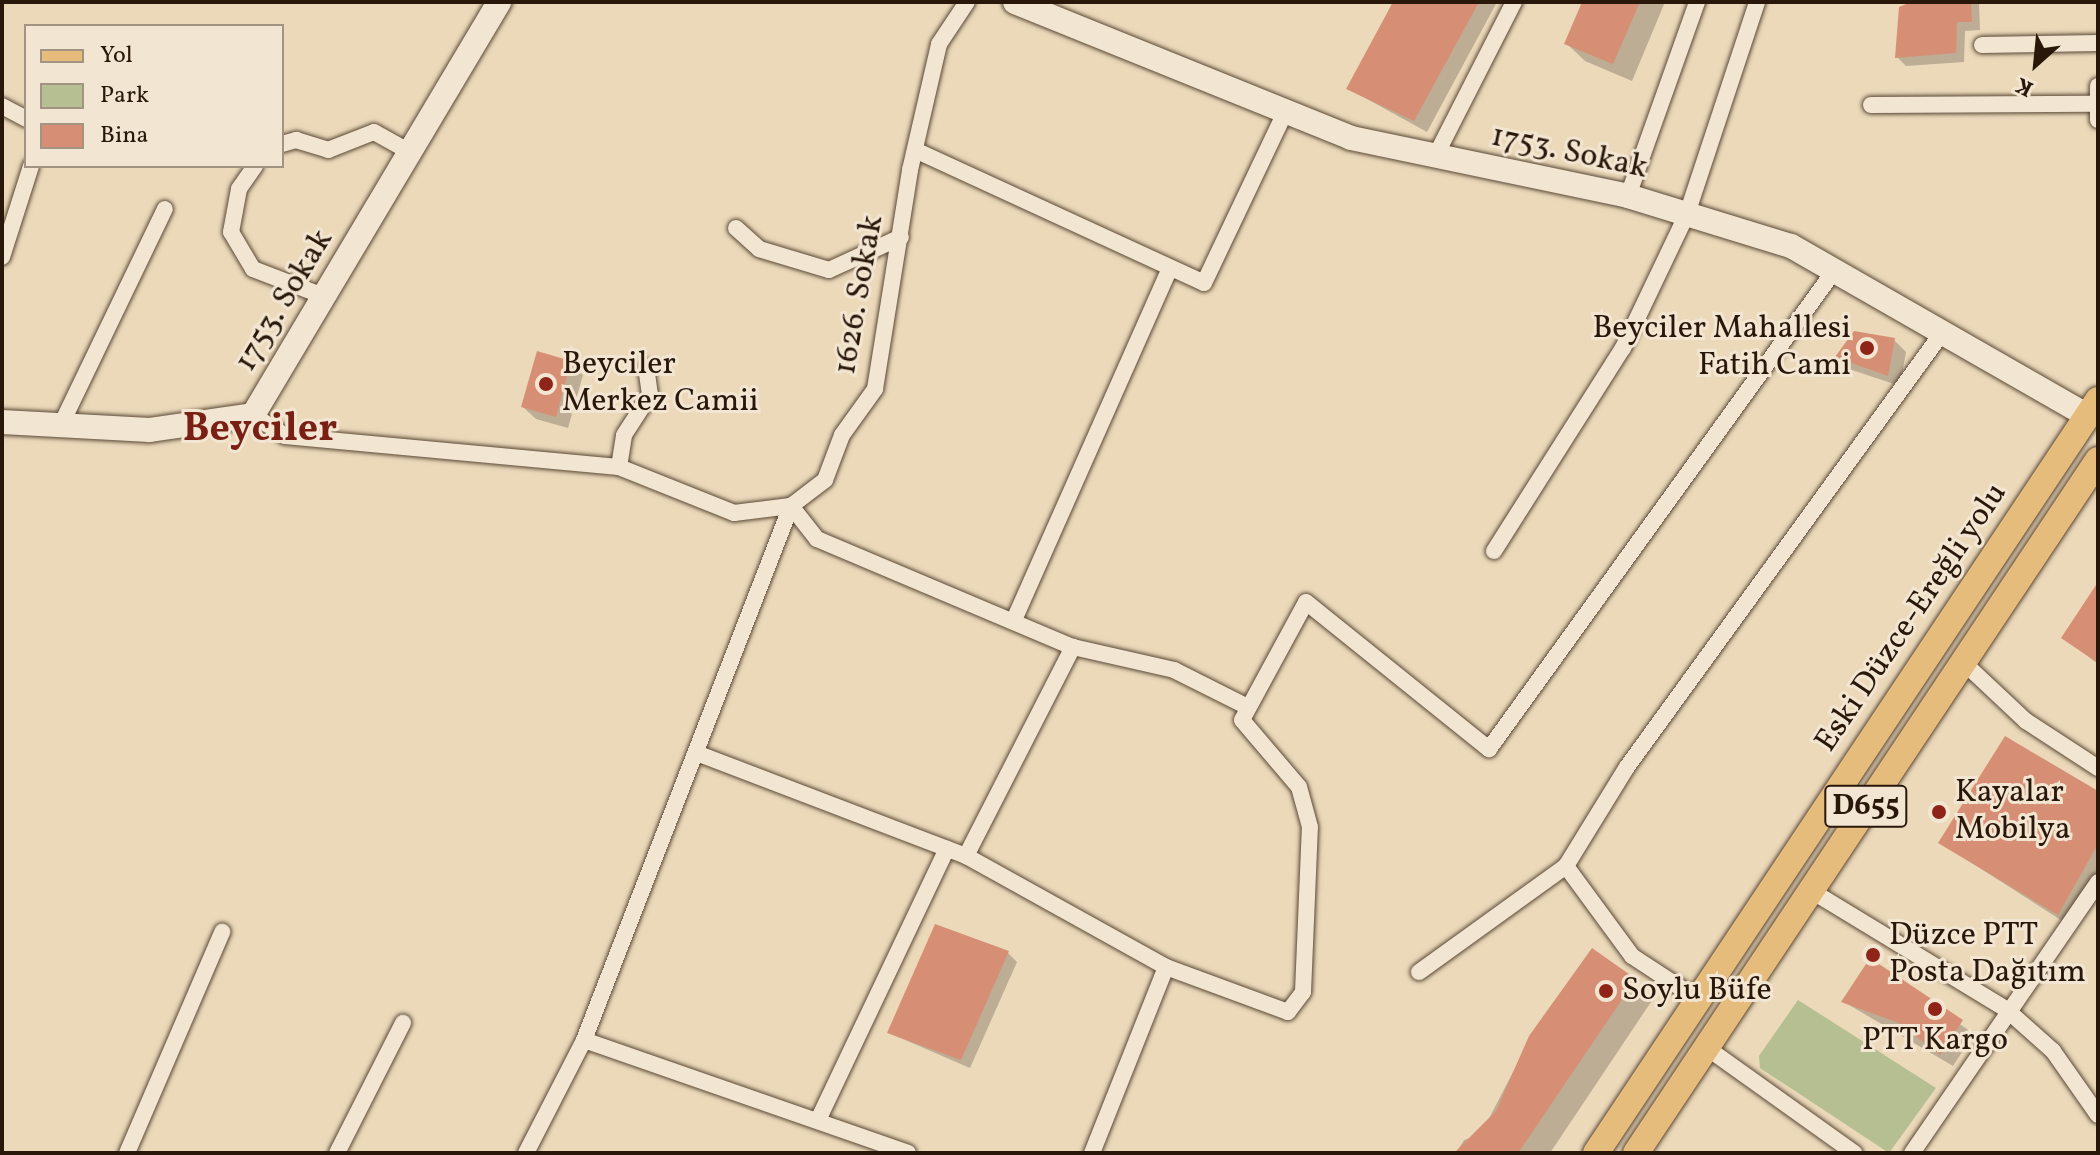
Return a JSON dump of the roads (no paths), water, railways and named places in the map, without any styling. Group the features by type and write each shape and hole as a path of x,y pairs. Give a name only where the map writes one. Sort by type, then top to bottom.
{"main road":[{"name":"Eski Düzce-Ereğli yolu","path":"1596,1153 2093,408"},
{"name":"Eski Düzce-Ereğli yolu","path":"1636,1153 2098,460"}],"street":[{"name":"1753. Sokak","path":"3,424 59,429 150,430 253,415 499,2"},
{"name":"1626. Sokak","path":"791,506 825,480 842,435 875,389 915,150 939,44 967,2"},
{"name":"1753. Sokak","path":"1015,2 1351,138 1628,196 1791,246 1942,333 2093,408"},
{"path":"1435,157 1514,2"},
{"path":"1628,196 1697,2"},
{"path":"1494,551 1623,348 1687,214 1757,2"},
{"path":"1982,45 2098,43"},
{"path":"1871,105 2096,112 2098,86"},
{"path":"2,106 24,118"},
{"path":"915,150 1204,283 1286,110"},
{"path":"284,143 296,140 328,150 374,132 408,151"},
{"path":"2,257 30,168"},
{"path":"254,168 239,189 231,232 253,269 326,297"},
{"path":"59,429 165,209"},
{"path":"736,228 759,249 829,270 901,237"},
{"path":"1014,620 1170,268"},
{"path":"699,754 966,856 1166,967 1288,1012 1303,992 1310,827 1299,787 1242,720 1246,706 1306,602 1489,749 1834,271"},
{"path":"1419,972 1566,866 1654,728 1942,333"},
{"path":"619,467 624,435 650,395 646,367"},
{"path":"253,415 285,436 619,467 734,513 791,506"},
{"path":"791,506 817,539 1073,647 1174,670 1246,706"},
{"path":"526,1153 584,1040 699,754 791,506"},
{"path":"966,856 1073,647"},
{"path":"1962,661 2026,721 2098,768"},
{"path":"819,1118 947,849"},
{"path":"1566,866 1632,956 1699,1000"},
{"path":"1912,1153 2007,1010 2098,882"},
{"path":"1810,890 2007,1010 2053,1051 2098,1115"},
{"path":"127,1153 222,932"},
{"path":"1092,1153 1166,967"},
{"path":"337,1153 403,1023"},
{"path":"584,1040 819,1118 908,1153"},
{"path":"1707,1048 1854,1153"}],"place":[{"name":"Beyciler Mahallesi Fatih Cami","path":"1867,348"},
{"name":"Beyciler Merkez Camii","path":"546,384"},
{"name":"Kayalar Mobilya","path":"1939,812"},
{"name":"Düzce PTT Posta Dağıtım","path":"1873,955"},
{"name":"Soylu Büfe","path":"1606,991"},
{"name":"PTT Kargo","path":"1935,1009"}],"district":[{"name":"Beyciler","path":"260,430"}]}
